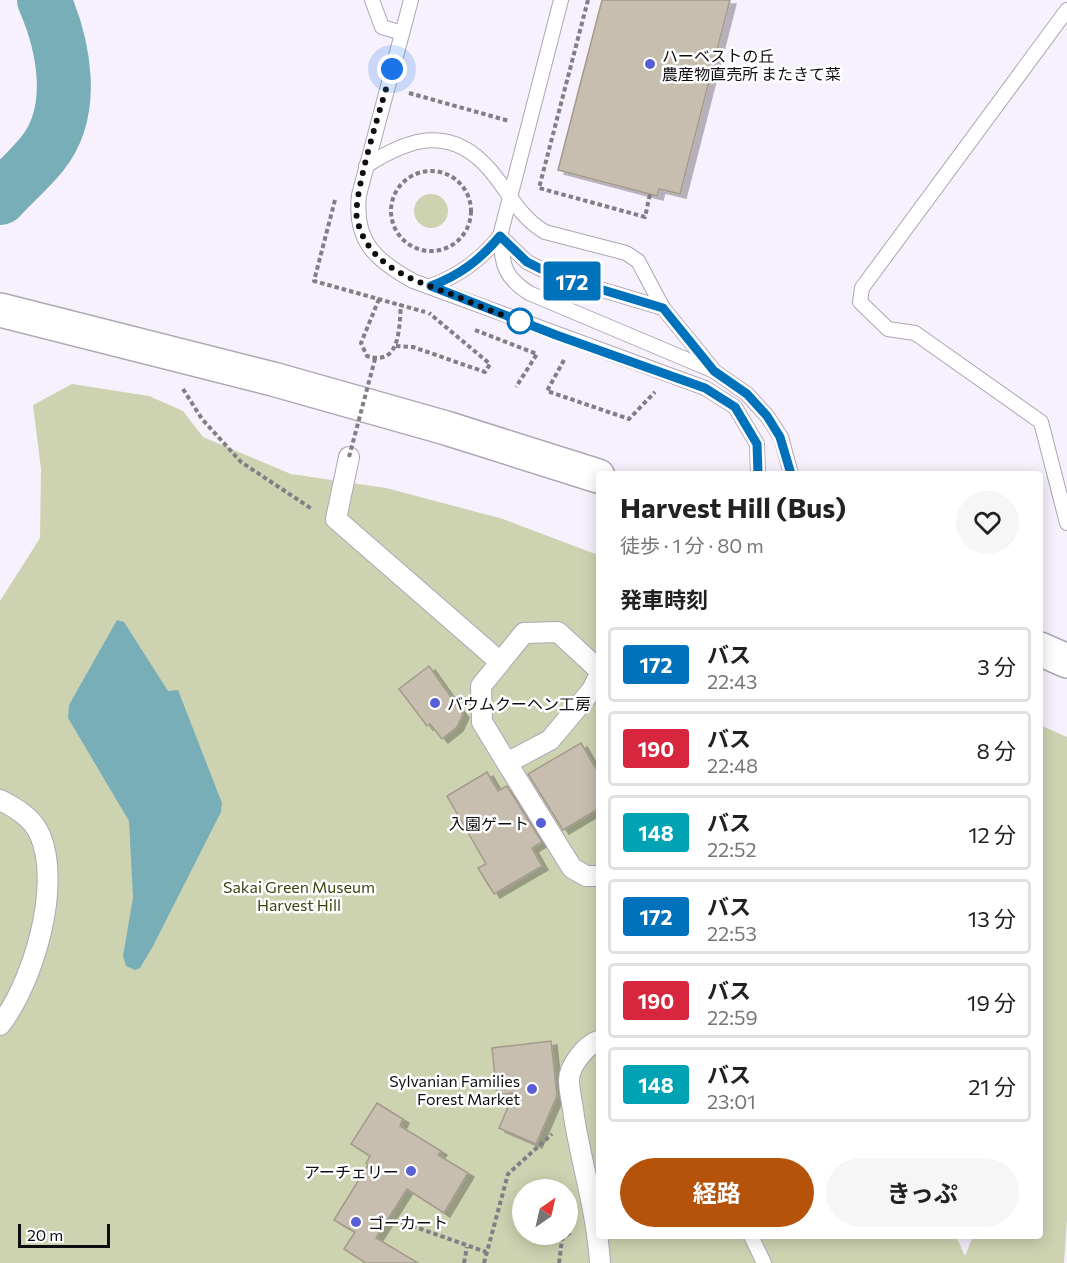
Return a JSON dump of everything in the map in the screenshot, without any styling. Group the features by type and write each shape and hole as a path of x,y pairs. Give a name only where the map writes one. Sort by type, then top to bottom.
{"street":[{"path":"0,310 273,379 446,428 596,475"},
{"path":"350,457 336,519 500,661"},
{"path":"596,667 558,632 524,633 481,686 482,722 507,764 572,868 586,876 596,876"},
{"path":"1043,650 1067,661"},
{"path":"507,764 550,740 592,690 596,682"},
{"path":"0,800 21,810 40,834 49,865 49,900 28,976 0,1025"},
{"path":"596,1042 592,1043 579,1058 569,1078 581,1160 594,1195 596,1212"},
{"path":"599,1239 600,1263"}],"lane":[{"path":"372,0 382,27 402,33"},
{"path":"411,0 366,166 356,218 364,238 375,254 394,270 413,281 705,388 735,407 757,444 758,471"},
{"path":"561,0 500,236 504,267 514,283 529,293 714,371 747,394 767,416 780,437 790,471"},
{"path":"1067,10 862,288 860,302 888,329 915,333 1041,422 1067,523"},
{"path":"366,166 394,148 420,139 450,142 469,151 490,169 524,218 545,232 626,254 638,261 663,308 714,371"},
{"path":"431,286 453,278 469,267 500,236"},
{"path":"500,236 527,262 553,275 663,308"},
{"path":"752,1239 764,1263"}],"path":[{"path":"588,0 539,188 645,217 650,194"},
{"path":"403,91 509,121"},
{"path":"420,173 446,174 457,180 470,202 468,228 451,247 438,251 413,248 402,240 391,219 391,207 397,190 409,177 420,173"},
{"path":"336,196 314,281 401,304 450,321"},
{"path":"378,298 362,343 367,356 375,359 385,358 396,346 401,304"},
{"path":"396,346 413,347 485,372 490,364 429,313"},
{"path":"472,329 537,354 516,387"},
{"path":"575,342 547,391 629,420 670,376"},
{"path":"350,457 375,359"},
{"path":"177,381 202,419 241,462 317,512 336,519"},
{"path":"484,1263 508,1174 574,1114"},
{"path":"398,1221 486,1252"},
{"path":"464,1263 467,1247"}],"green space":[{"path":"431,194 443,199 448,211 443,223 431,228 419,223 414,211 419,199"},
{"name":"Sakai Green Museum Harvest Hill","path":"72,384 149,396 183,411 203,437 291,474 386,488 503,519 596,554 596,1239 957,1239 965,1256 972,1239 1043,1239 1043,726 1067,737 1067,1219 1064,1263 0,1263 0,601 40,538 41,469 33,405"}],"water":[{"path":"117,620 124,622 168,691 178,690 222,803 221,812 152,948 140,968 135,970 126,966 123,956 133,898 129,821 68,718 69,705"}],"building":[{"name":"ハーベストの丘 農産物直売所 またきて菜","path":"602,0 730,0 680,194 659,189 657,196 558,170"},
{"path":"429,666 463,714 457,727 442,739 430,724 427,726 399,689"},
{"path":"581,743 596,769 596,810 563,830 528,774"},
{"path":"487,772 498,791 507,786 542,842 532,848 542,866 494,894 478,868 486,864 447,796"},
{"path":"551,1041 557,1096 536,1144 499,1128 514,1093 497,1095 492,1048"},
{"path":"377,1103 403,1119 400,1126 441,1151 438,1155 468,1173 444,1213 407,1189 376,1238 418,1263 366,1263 344,1249 355,1232 334,1220 368,1165 366,1163 370,1156 351,1144"}],"waterway":[{"path":"0,198 42,154 53,137 60,118 64,78 57,37 44,0"}],"bus line":[{"name":"172","path":"758,471 757,444 735,407 705,388 556,335 431,286 453,278 469,267 500,236 527,262 553,275 663,308 714,371 747,394 767,416 780,437 789,459 791,471"}],"place":[{"name":"ハーベストの丘 農産物直売所 またきて菜","path":"650,64"},
{"name":"バウムクーヘン工房","path":"435,703"},
{"name":"入園ゲート","path":"541,823"},
{"name":"Sylvanian Families Forest Market","path":"532,1089"},
{"name":"アーチェリー","path":"411,1171"},
{"name":"ゴーカート","path":"356,1222"}],"route":[{"path":"392,69 359,195 356,218 364,238 375,254 394,270 413,281 520,321"}]}
